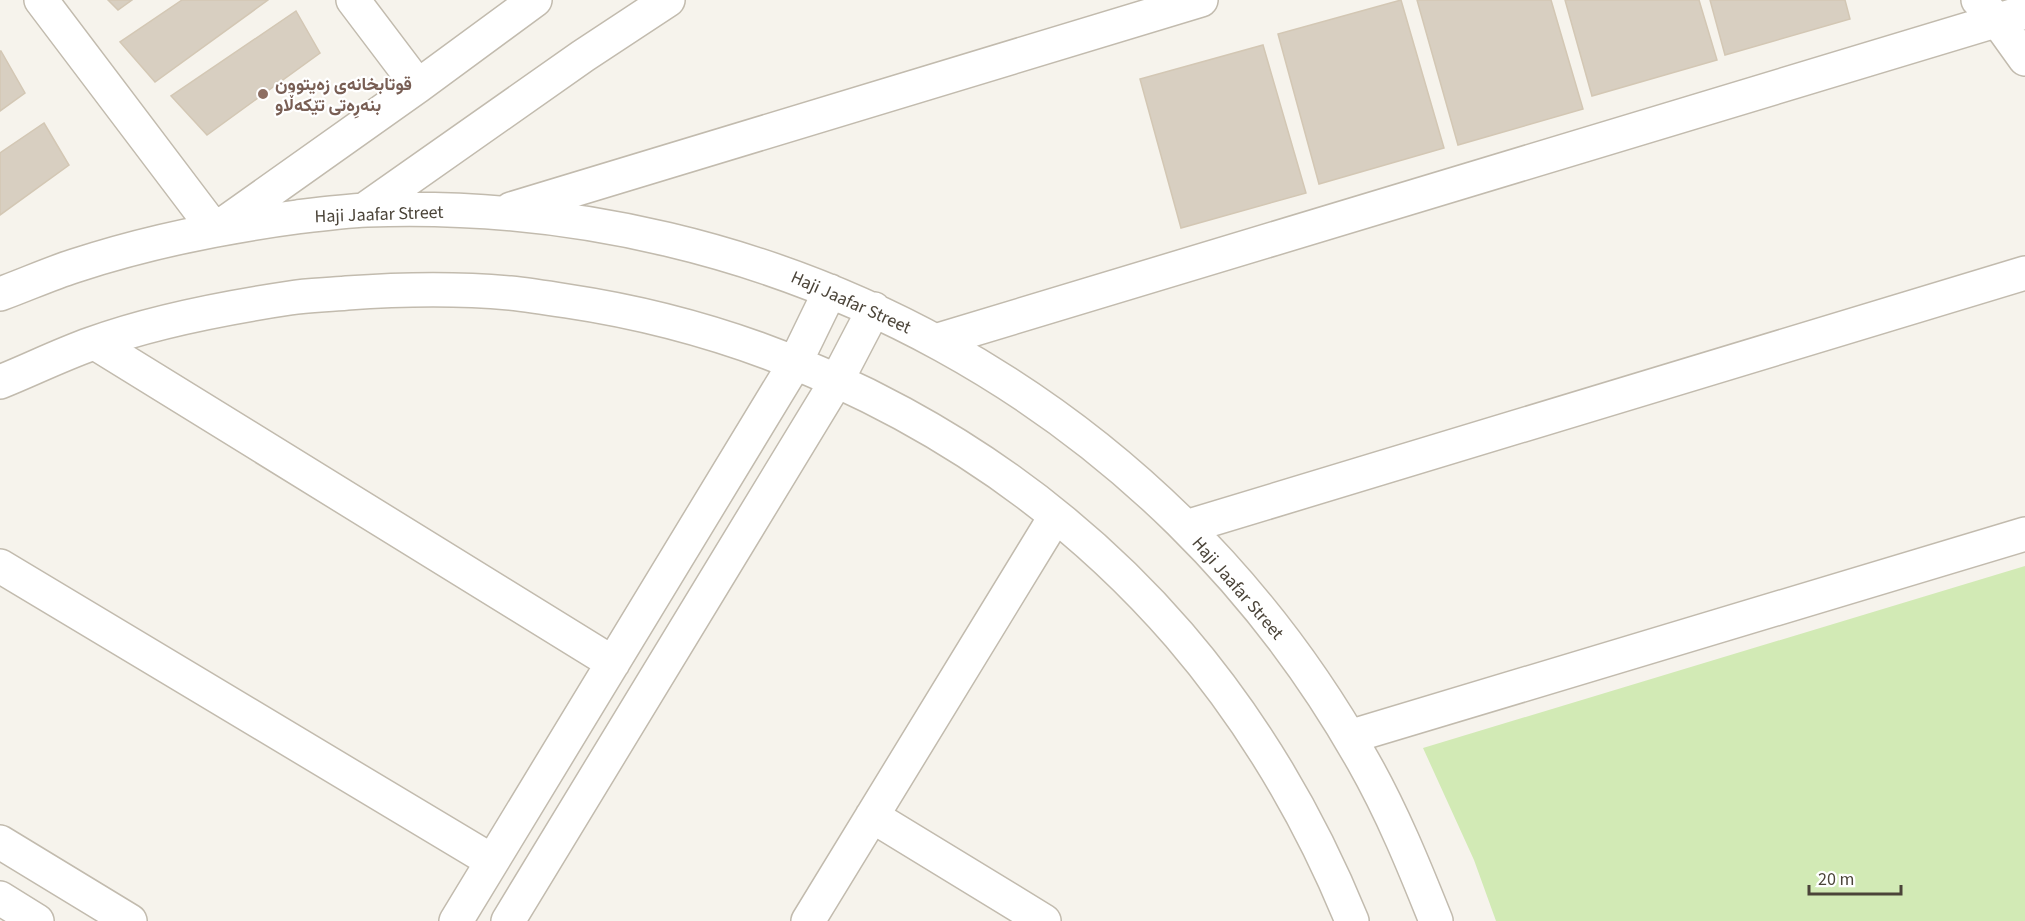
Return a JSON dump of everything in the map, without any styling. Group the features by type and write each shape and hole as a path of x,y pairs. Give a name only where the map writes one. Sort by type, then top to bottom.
{"street":[{"path":"41,0 215,230 418,87 535,0"},
{"path":"352,0 418,87"},
{"path":"364,210 668,0"},
{"path":"500,213 1115,13 1201,0"},
{"path":"935,341 2000,11 2025,59"},
{"name":"Haji Jaafar Street","path":"0,294 84,263 156,242 241,224 364,210 413,210 500,213 596,224 691,244 784,272 874,309 960,353 1042,405 1118,464 1186,527 1254,602 1312,679 1364,761 1407,848 1436,921"},
{"path":"1186,527 2025,273"},
{"path":"0,382 95,343 184,317 292,298 401,289 510,293 618,309 724,336 795,363 837,380 925,425 1016,484 1102,555 1179,635 1247,722 1304,817 1352,921"},
{"path":"456,921 795,363 830,291"},
{"path":"508,921 837,380 874,309"},
{"path":"95,343 613,663"},
{"path":"808,921 1055,517"},
{"path":"1349,738 2025,534"},
{"path":"0,566 492,861"},
{"path":"872,816 1044,921"},
{"path":"0,842 130,921"},
{"path":"0,898 37,921"}],"green space":[{"path":"2025,566 2025,921 1496,921 1474,860 1423,748"}],"building":[{"path":"108,0 132,0 118,10"},
{"path":"182,0 268,0 155,82 120,42"},
{"path":"1401,0 1444,148 1319,184 1278,34"},
{"path":"1417,0 1551,0 1583,109 1458,145"},
{"path":"1565,0 1699,0 1717,60 1592,96"},
{"path":"1710,0 1845,0 1850,19 1725,55"},
{"path":"296,11 320,53 207,135 171,96"},
{"path":"1263,45 1306,193 1181,228 1140,79"},
{"path":"0,51 25,93 0,111"},
{"path":"44,123 69,165 0,215 0,153"}],"place":[{"name":"قوتابخانەی زەیتوون بنەرِەتی تێکەڵاو","path":"263,94"}]}
